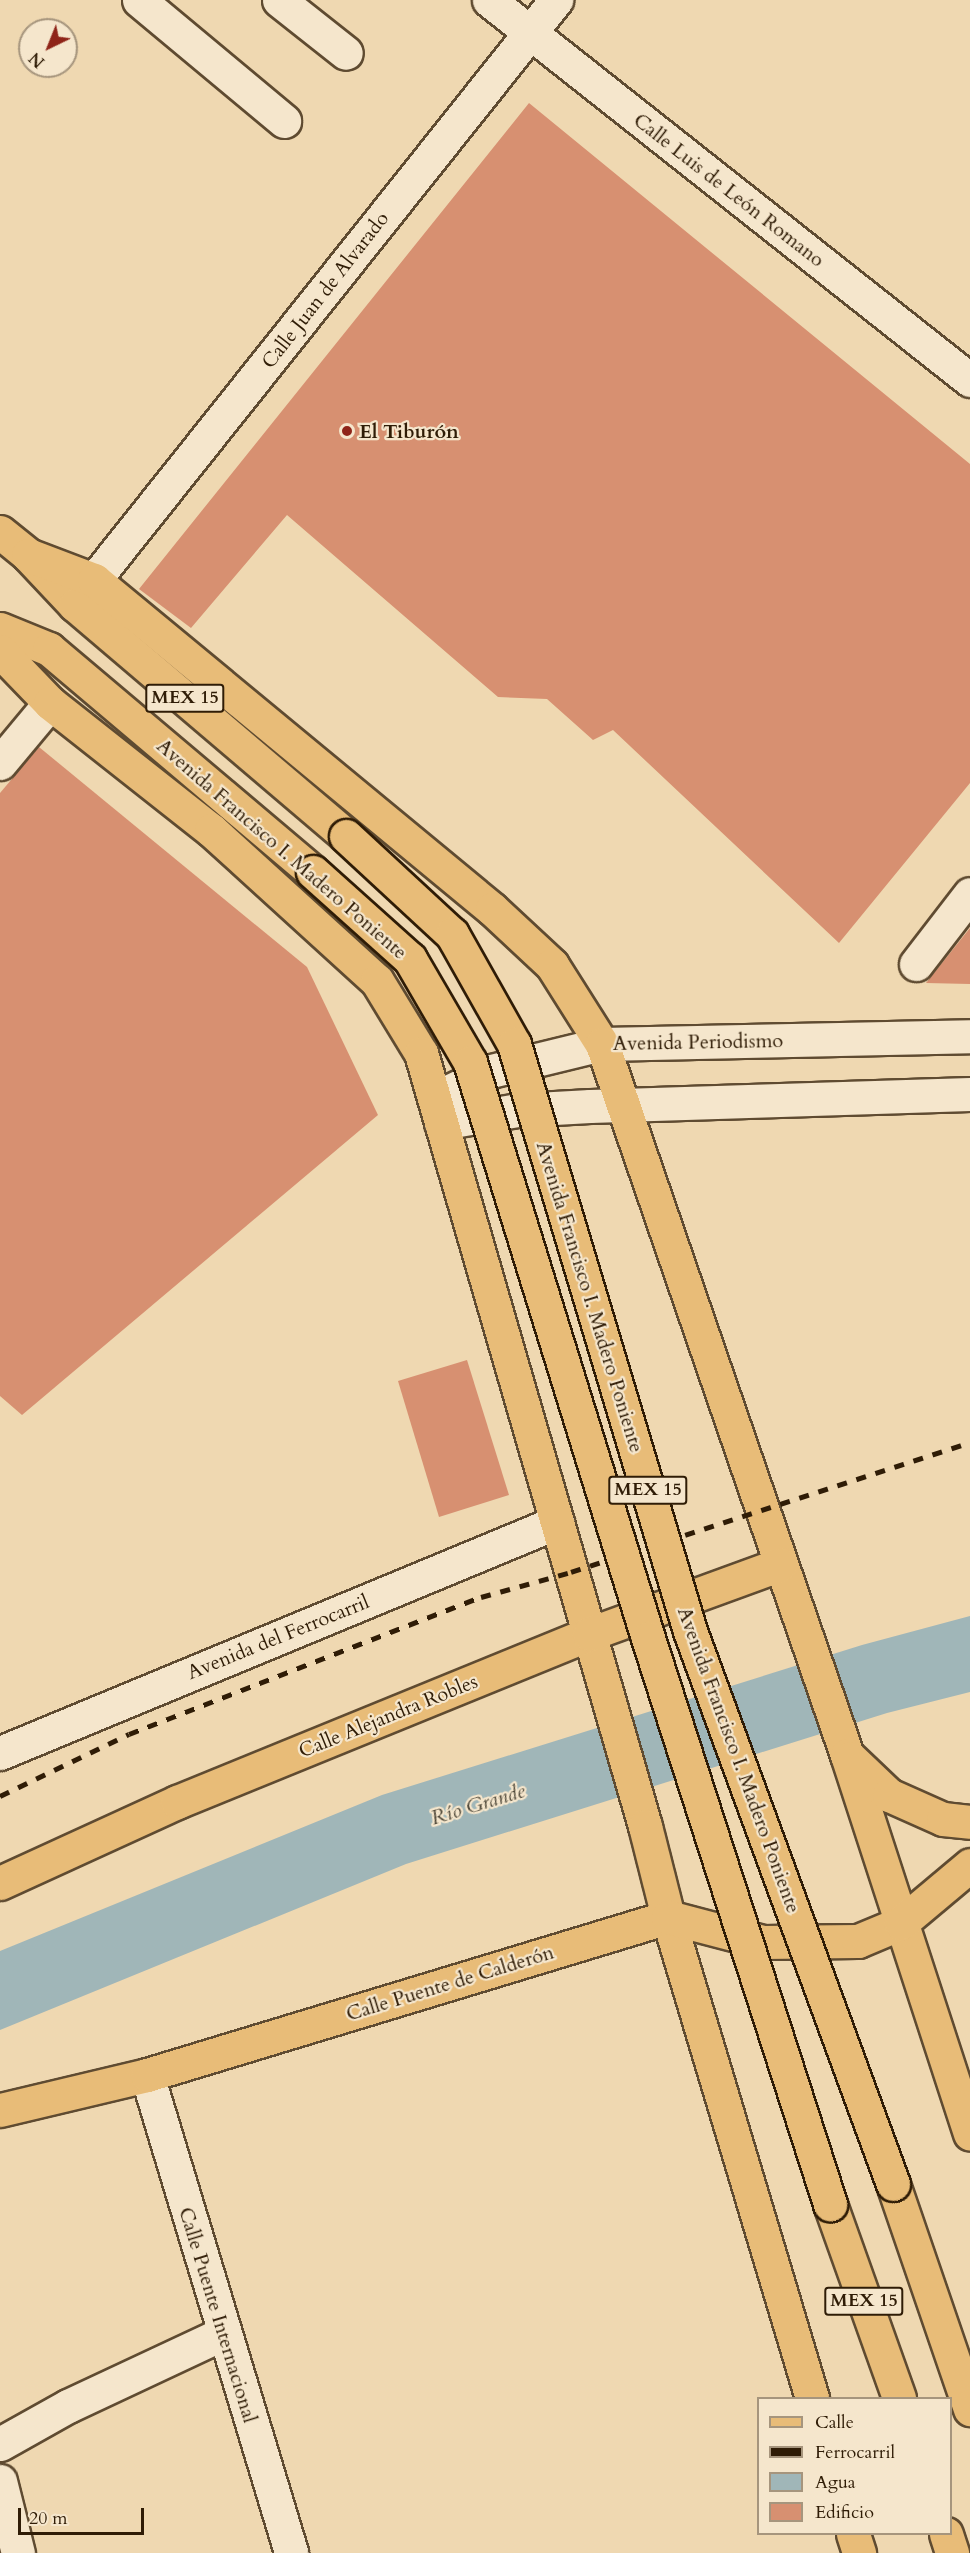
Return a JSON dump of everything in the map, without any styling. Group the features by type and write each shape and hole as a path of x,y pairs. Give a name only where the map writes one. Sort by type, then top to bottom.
{"main road":[{"name":"Avenida Francisco I. Madero Poniente","path":"0,532 28,555 75,605 346,836 452,934 514,1044 690,1631 893,2184 970,2409"},
{"name":"Avenida Francisco I. Madero Poniente","path":"28,555 94,580 492,909 552,965 602,1044 847,1755"},
{"name":"Avenida Francisco I. Madero Poniente","path":"0,629 49,649 313,872 410,959 470,1062 644,1627 830,2204 898,2397"},
{"name":"Avenida Francisco I. Madero Poniente","path":"0,651 50,703 211,830 377,981 421,1053 645,1826 668,1917"},
{"name":"Calle Alejandra Robles","path":"0,1882 177,1802 589,1634 781,1564"},
{"path":"847,1755 889,1795 943,1819 970,1822"},
{"path":"847,1755 970,2134"},
{"path":"668,1917 763,1942 858,1941 901,1923 970,1865"},
{"path":"668,1917 812,2397"},
{"name":"Calle Puente de Calderón","path":"0,2110 147,2075 668,1917"},
{"path":"853,2535 859,2553"},
{"path":"946,2535 952,2553"}],"street":[{"path":"139,0 284,121"},
{"path":"279,0 346,53"},
{"name":"Calle Luis de León Romano","path":"489,0 970,380"},
{"name":"Calle Juan de Alvarado","path":"94,580 556,0"},
{"path":"0,763 50,703"},
{"path":"916,964 970,894"},
{"name":"Avenida Periodismo","path":"438,1110 491,1071 602,1044 970,1036"},
{"path":"438,1110 518,1110 970,1094"},
{"name":"Avenida del Ferrocarril","path":"0,1753 556,1522"},
{"name":"Calle Puente Internacional","path":"147,2075 222,2334 291,2553"},
{"path":"0,2444 68,2406 222,2334"},
{"path":"0,2481 18,2553"}],"water":[{"name":"Río Grande","path":"970,1616 970,1692 887,1713 406,1864 0,2030 0,1951 382,1795 862,1645"}],"building":[{"path":"529,103 970,464 970,783 839,943 613,730 593,740 547,699 498,697 287,515 191,628 139,589"},
{"path":"39,747 307,967 378,1115 22,1415 0,1396 0,793"},
{"path":"970,928 970,984 926,983"},
{"path":"467,1360 509,1495 439,1517 398,1381"}],"railway":[{"path":"0,1796 129,1734 481,1597 571,1572 970,1442"}],"place":[{"name":"El Tiburón","path":"347,431"}]}
